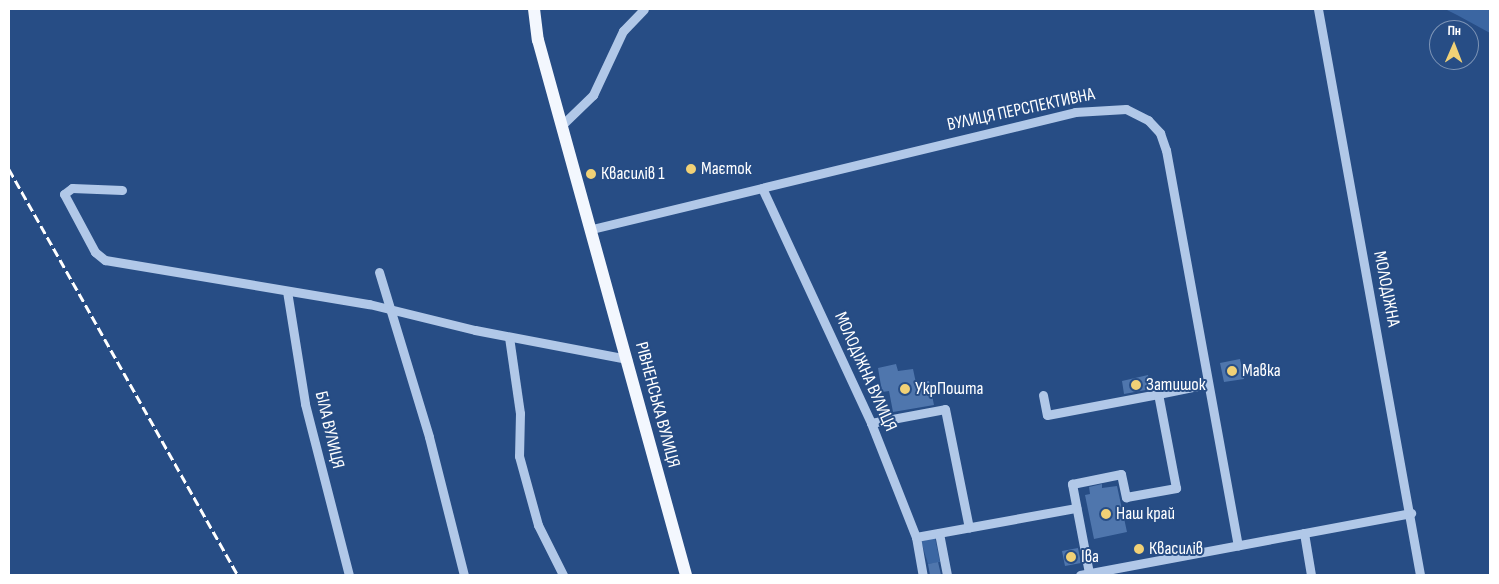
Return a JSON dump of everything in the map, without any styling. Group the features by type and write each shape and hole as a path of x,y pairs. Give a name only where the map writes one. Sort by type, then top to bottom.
{"main road":[{"name":"РІВНЕНСЬКА ВУЛИЦЯ","path":"534,9 538,40 563,124 686,575"}],"street":[{"path":"563,124 593,96 623,31 644,9"},
{"name":"МОЛОДІЖНА","path":"1318,9 1411,513 1420,575"},
{"name":"ВУЛИЦЯ ПЕРСПЕКТИВНА","path":"592,229 1075,112 1126,109 1148,120 1160,133 1166,150 1207,384 1238,545"},
{"path":"122,190 72,188 64,194 95,252 105,260 390,309 508,337 626,359"},
{"name":"МОЛОДІЖНА ВУЛИЦЯ","path":"762,188 872,423 916,537 923,575"},
{"path":"379,272 464,575"},
{"name":"БІЛА ВУЛИЦЯ","path":"287,291 305,404 348,575"},
{"path":"508,337 520,413 519,456 538,525 563,575"},
{"path":"1043,395 1047,414 1207,384"},
{"path":"1158,394 1176,488 1126,497 1122,474 1072,484 1085,574 1411,513"},
{"path":"872,423 945,409 969,528"},
{"path":"916,537 1076,508"},
{"path":"938,533 947,575"},
{"path":"1304,533 1311,575"}],"shaded area":[{"path":"1445,9 1490,9 1490,33 1479,27 1479,20 1466,20"},
{"path":"935,538 940,562 928,564 921,541"}],"building":[{"name":"Мавка","path":"1240,359 1244,379 1224,382 1220,363"},
{"name":"УкрПошта","path":"896,364 898,371 913,369 916,383 929,381 934,405 893,412 889,391 882,392 878,368"},
{"name":"Затишок","path":"1148,375 1151,389 1124,394 1122,381"},
{"name":"Наш край","path":"1102,484 1102,488 1117,486 1127,532 1094,539 1085,495 1090,494 1089,487"},
{"name":"Іва","path":"1078,548 1081,563 1065,566 1062,551"},
{"path":"938,562 941,575 930,575 928,564"}],"railway":[{"path":"9,169 238,575"}],"place":[{"name":"Маєток","path":"691,169"},
{"name":"Квасилів 1","path":"591,174"},
{"name":"Мавка","path":"1232,371"},
{"name":"Затишок","path":"1136,385"},
{"name":"УкрПошта","path":"905,389"},
{"name":"Наш край","path":"1106,514"},
{"name":"Квасилів","path":"1139,549"},
{"name":"Іва","path":"1071,557"}]}
